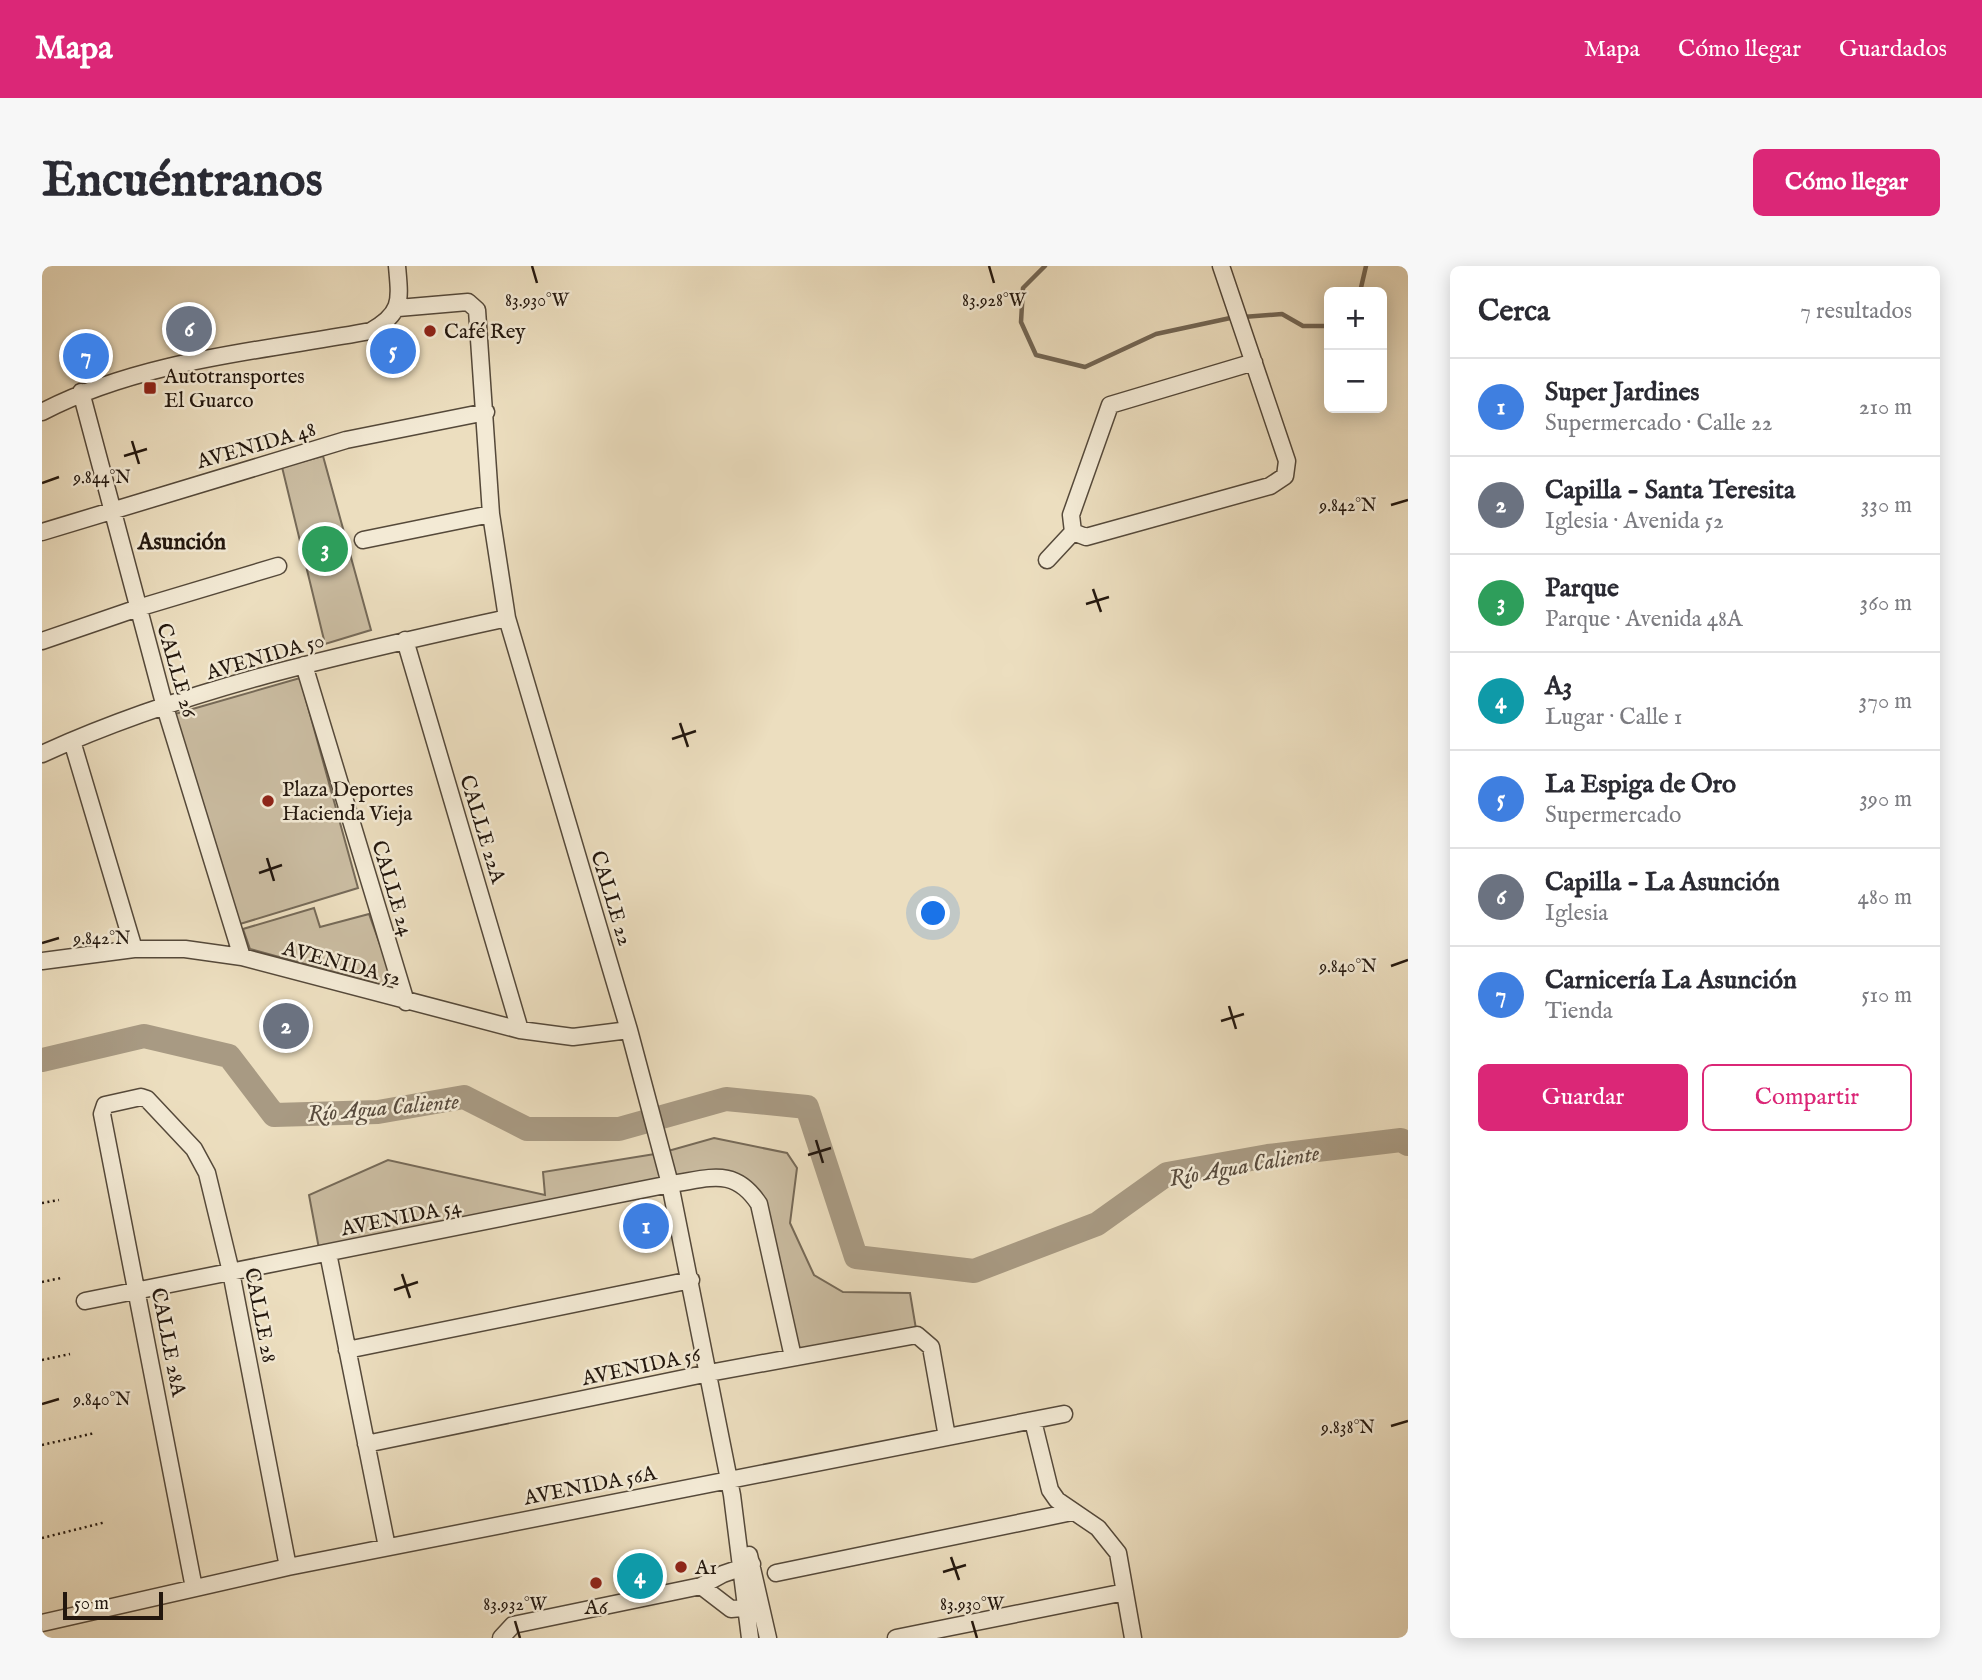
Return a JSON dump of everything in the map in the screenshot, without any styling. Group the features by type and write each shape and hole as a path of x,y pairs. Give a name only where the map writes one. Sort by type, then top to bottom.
{"street":[{"path":"42,412 80,392 191,362 371,331 387,322 398,308 397,266"},
{"path":"1073,532 1086,537 1270,486 1285,476 1287,461 1221,266"},
{"name":"CALLE 22","path":"398,308 468,302 478,310 491,514 506,618 629,1030 670,1184 746,1566 762,1606 768,1638"},
{"path":"1047,560 1073,532 1071,515 1110,405 1254,362"},
{"name":"CALLE 26","path":"80,392 165,707 242,957"},
{"name":"AVENIDA 48","path":"42,532 346,440 486,412"},
{"path":"363,540 491,514"},
{"path":"42,641 138,608 278,566"},
{"name":"AVENIDA 50","path":"42,754 165,707 304,665 506,618"},
{"name":"CALLE 22A","path":"405,640 520,1030"},
{"name":"CALLE 24","path":"304,665 406,1002"},
{"path":"72,741 134,949"},
{"name":"AVENIDA 52","path":"42,961 134,949 184,948 242,957 520,1030 573,1037 629,1030"},
{"name":"CALLE 28A","path":"141,1097 105,1105 102,1114 194,1588"},
{"name":"CALLE 28","path":"141,1097 148,1099 201,1159 231,1272 288,1567"},
{"name":"AVENIDA 54","path":"85,1301 670,1184 726,1176 744,1185 759,1204 793,1357"},
{"path":"328,1253 387,1547"},
{"path":"347,1350 691,1280"},
{"name":"AVENIDA 56","path":"366,1444 709,1373 917,1335 925,1339 931,1347 947,1437"},
{"name":"AVENIDA 56A","path":"42,1623 288,1567 730,1487 947,1437 1064,1414"},
{"path":"1032,1421 1050,1490 1072,1512 1108,1538 1118,1553 1133,1638"},
{"path":"776,1573 1072,1512"},
{"path":"502,1635 513,1625 701,1586 746,1566"},
{"name":"CALLE 22","path":"746,1566 745,1609 750,1638"},
{"path":"701,1586 723,1605 745,1609 762,1606"},
{"path":"896,1638 1125,1592"}],"path":[{"path":"42,1203 59,1200"},
{"path":"42,1282 61,1278"},
{"path":"42,1360 70,1354"},
{"path":"42,1445 95,1433"},
{"path":"42,1538 106,1522"}],"shaded area":[{"path":"323,456 371,630 325,644 282,467"},
{"name":"Plaza Deportes Hacienda Vieja","path":"300,678 358,888 240,924 175,714"},
{"path":"314,908 320,927 369,914 391,975 381,985 250,949 243,929"},
{"path":"714,1138 787,1153 797,1168 790,1223 814,1275 843,1292 910,1293 917,1335 793,1357 759,1204 735,1180 320,1254 309,1195 388,1160 545,1195 543,1172 661,1153"}],"waterway":[{"path":"1045,266 1023,288 1021,322 1036,355 1085,367 1156,334 1235,317"},
{"path":"1361,287 1366,266"},
{"path":"1243,317 1282,314 1303,326 1324,326"},
{"name":"Río Agua Caliente","path":"42,1060 144,1036 229,1056 274,1115 378,1112 464,1097 527,1129 619,1129 726,1099 807,1107 856,1257 974,1271 1097,1224 1167,1174 1268,1156 1401,1140 1408,1144"}],"place":[{"name":"Capilla - La Asunción","path":"189,329"},
{"name":"Café Rey","path":"430,331"},
{"name":"La Espiga de Oro","path":"393,351"},
{"name":"Carnicería La Asunción","path":"86,356"},
{"name":"Autotransportes El Guarco","path":"150,388"},
{"name":"Parque","path":"325,549"},
{"name":"Plaza Deportes Hacienda Vieja","path":"268,801"},
{"name":"Capilla - Santa Teresita","path":"286,1026"},
{"name":"Super Jardines","path":"646,1226"},
{"name":"A1","path":"681,1567"},
{"name":"A3","path":"640,1576"},
{"name":"A6","path":"596,1583"}],"district":[{"name":"Asunción","path":"182,541"}]}
